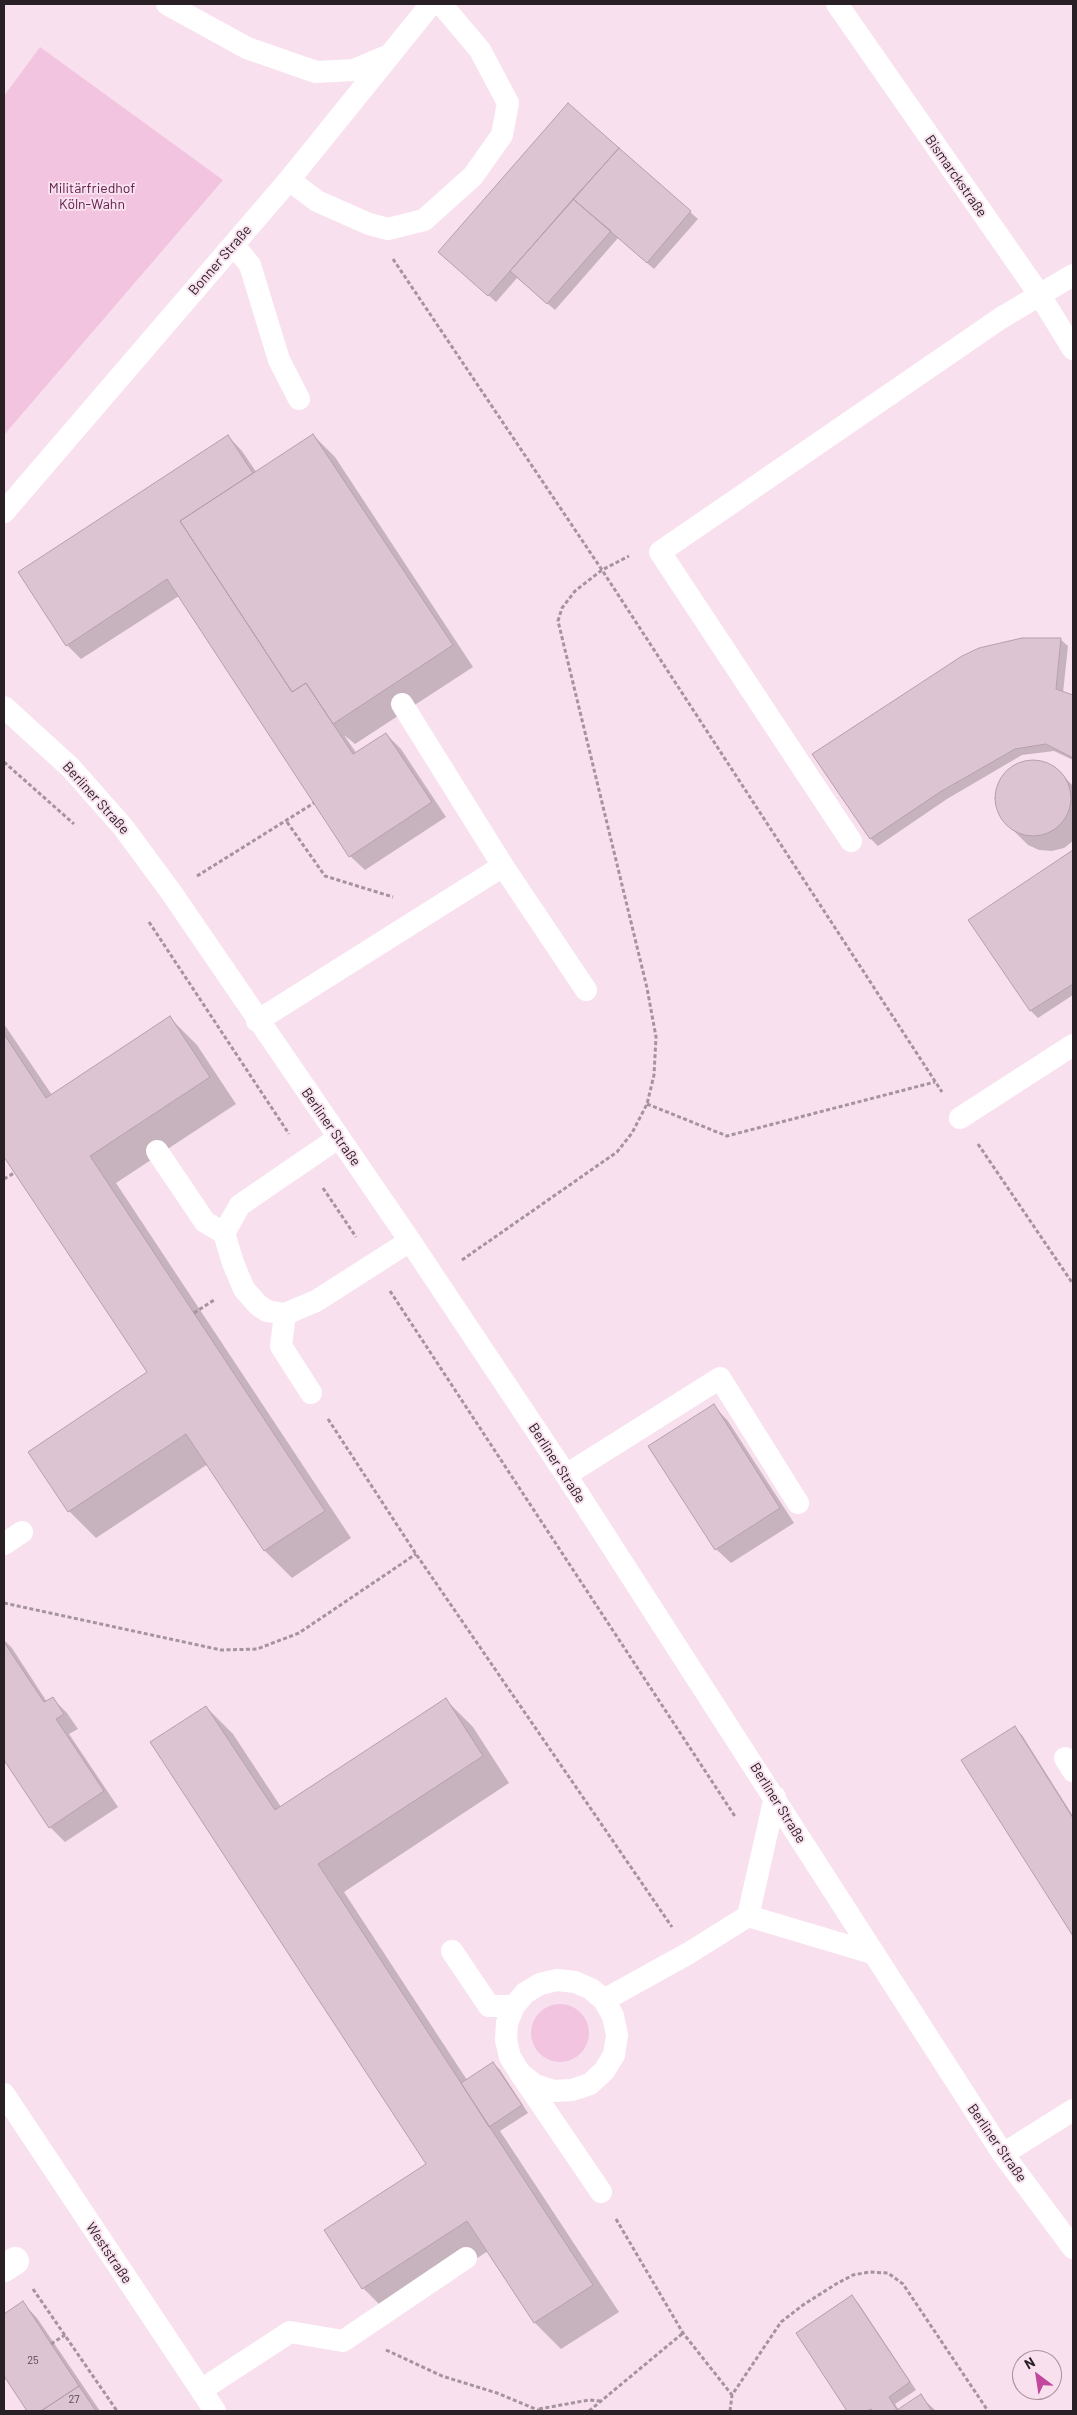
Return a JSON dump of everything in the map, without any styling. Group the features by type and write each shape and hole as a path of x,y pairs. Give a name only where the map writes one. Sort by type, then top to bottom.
{"lane":[{"path":"167,4 247,48 316,72 354,70 387,56"},
{"name":"Bonner Straße","path":"4,512 289,180 387,56 431,4"},
{"path":"289,180 317,201 369,224 388,229 424,220 473,176 502,135 508,103 480,50 440,4"},
{"name":"Bismarckstraße","path":"837,4 1039,294 1073,349"},
{"path":"234,245 250,265 279,360 299,399"},
{"path":"851,841 660,552 1001,318 1073,275"},
{"path":"402,704 503,866 586,990"},
{"name":"Berliner Straße","path":"4,707 71,768 123,827 171,892 257,1021 410,1241 566,1475 1003,2154 1073,2248"},
{"path":"257,1021 503,866"},
{"path":"960,1118 1073,1045"},
{"path":"224,1233 240,1205 338,1138"},
{"path":"157,1151 205,1222 224,1233 233,1263 244,1289 258,1305 267,1311 285,1314 316,1301 410,1241"},
{"path":"285,1314 281,1346 311,1393"},
{"path":"566,1475 720,1378 798,1503"},
{"path":"604,2000 689,1953 748,1916 775,1797"},
{"path":"748,1916 872,1953"},
{"path":"452,1951 489,2006 514,2006"},
{"path":"520,2073 535,2085 553,2091 572,2090 590,2084 604,2071 614,2055 617,2035 613,2016 604,2000 591,1989 575,1982 557,1980 540,1984 525,1993 514,2006 507,2023 506,2040 510,2057 520,2073 601,2192"},
{"name":"Weststraße","path":"4,2094 215,2411"},
{"path":"1003,2154 1073,2110"},
{"path":"201,2390 290,2332 342,2341 466,2258"}],"path":[{"path":"369,224 602,570 936,1082 1073,1284"},
{"path":"602,570 618,563 646,545 660,552"},
{"path":"4,762 76,826"},
{"path":"171,892 314,803"},
{"path":"286,822 325,876 433,910"},
{"path":"147,919 739,1823"},
{"path":"647,1104 727,1136 936,1082"},
{"path":"4,1179 14,1173"},
{"path":"311,1393 416,1554 689,1953"},
{"path":"4,1603 221,1650 258,1649 299,1633 416,1554"},
{"path":"601,2192 683,2333 732,2395"},
{"path":"9,2265 65,2335 117,2411"},
{"path":"730,2411 732,2395 781,2322 802,2305 836,2284 853,2275 869,2272 888,2273 903,2284 988,2411"},
{"path":"358,2330 390,2353 442,2376 540,2410 589,2400 600,2402"},
{"path":"589,2411 683,2333"},
{"path":"51,2344 65,2335"}],"green space":[{"name":"Militärfriedhof Köln-Wahn","path":"40,47 223,180 4,435 4,96"},
{"path":"560,2004 576,2009 584,2017 589,2033 584,2049 576,2057 560,2062 544,2057 536,2049 531,2033 536,2017 544,2009"}],"building":[{"path":"568,103 619,148 488,296 438,252"},
{"path":"619,148 691,211 647,263 573,199"},
{"path":"573,199 611,231 547,304 510,271"},
{"path":"313,434 453,645 333,724 306,683 292,692 180,521"},
{"path":"228,435 253,473 180,521 292,692 306,683 353,754 386,733 432,802 349,857 167,579 66,646 18,572"},
{"path":"1022,638 1061,638 1056,689 1073,695 1073,758 1046,744 1015,749 940,792 870,839 812,754 962,656 979,648"},
{"path":"1033,760 1048,763 1060,771 1068,783 1071,798 1068,813 1060,825 1048,833 1033,836 1018,833 1006,825 998,813 995,798 998,783 1006,771 1018,763"},
{"path":"1073,850 1073,984 1030,1011 968,920"},
{"path":"170,1016 210,1077 90,1156 325,1511 264,1551 186,1434 68,1512 28,1452 147,1372 4,1157 4,1034 46,1098"},
{"path":"714,1404 780,1508 715,1550 648,1446"},
{"path":"4,1642 44,1702 53,1697 64,1714 56,1719 104,1791 49,1828 4,1760"},
{"path":"446,1698 483,1756 318,1864 593,2285 534,2323 467,2221 362,2289 324,2230 426,2164 150,1742 206,1706 275,1810"},
{"path":"1015,1726 1073,1818 1073,1936 961,1760"},
{"path":"493,2062 522,2105 489,2127 461,2083"},
{"path":"852,2295 910,2382 889,2397 897,2410 895,2411 872,2411 871,2409 867,2411 847,2411 796,2333"},
{"path":"23,2301 79,2386 41,2411 27,2411 4,2376 4,2314"},
{"path":"79,2386 96,2411 41,2411"},
{"path":"921,2394 932,2411 895,2411 897,2410"}]}
